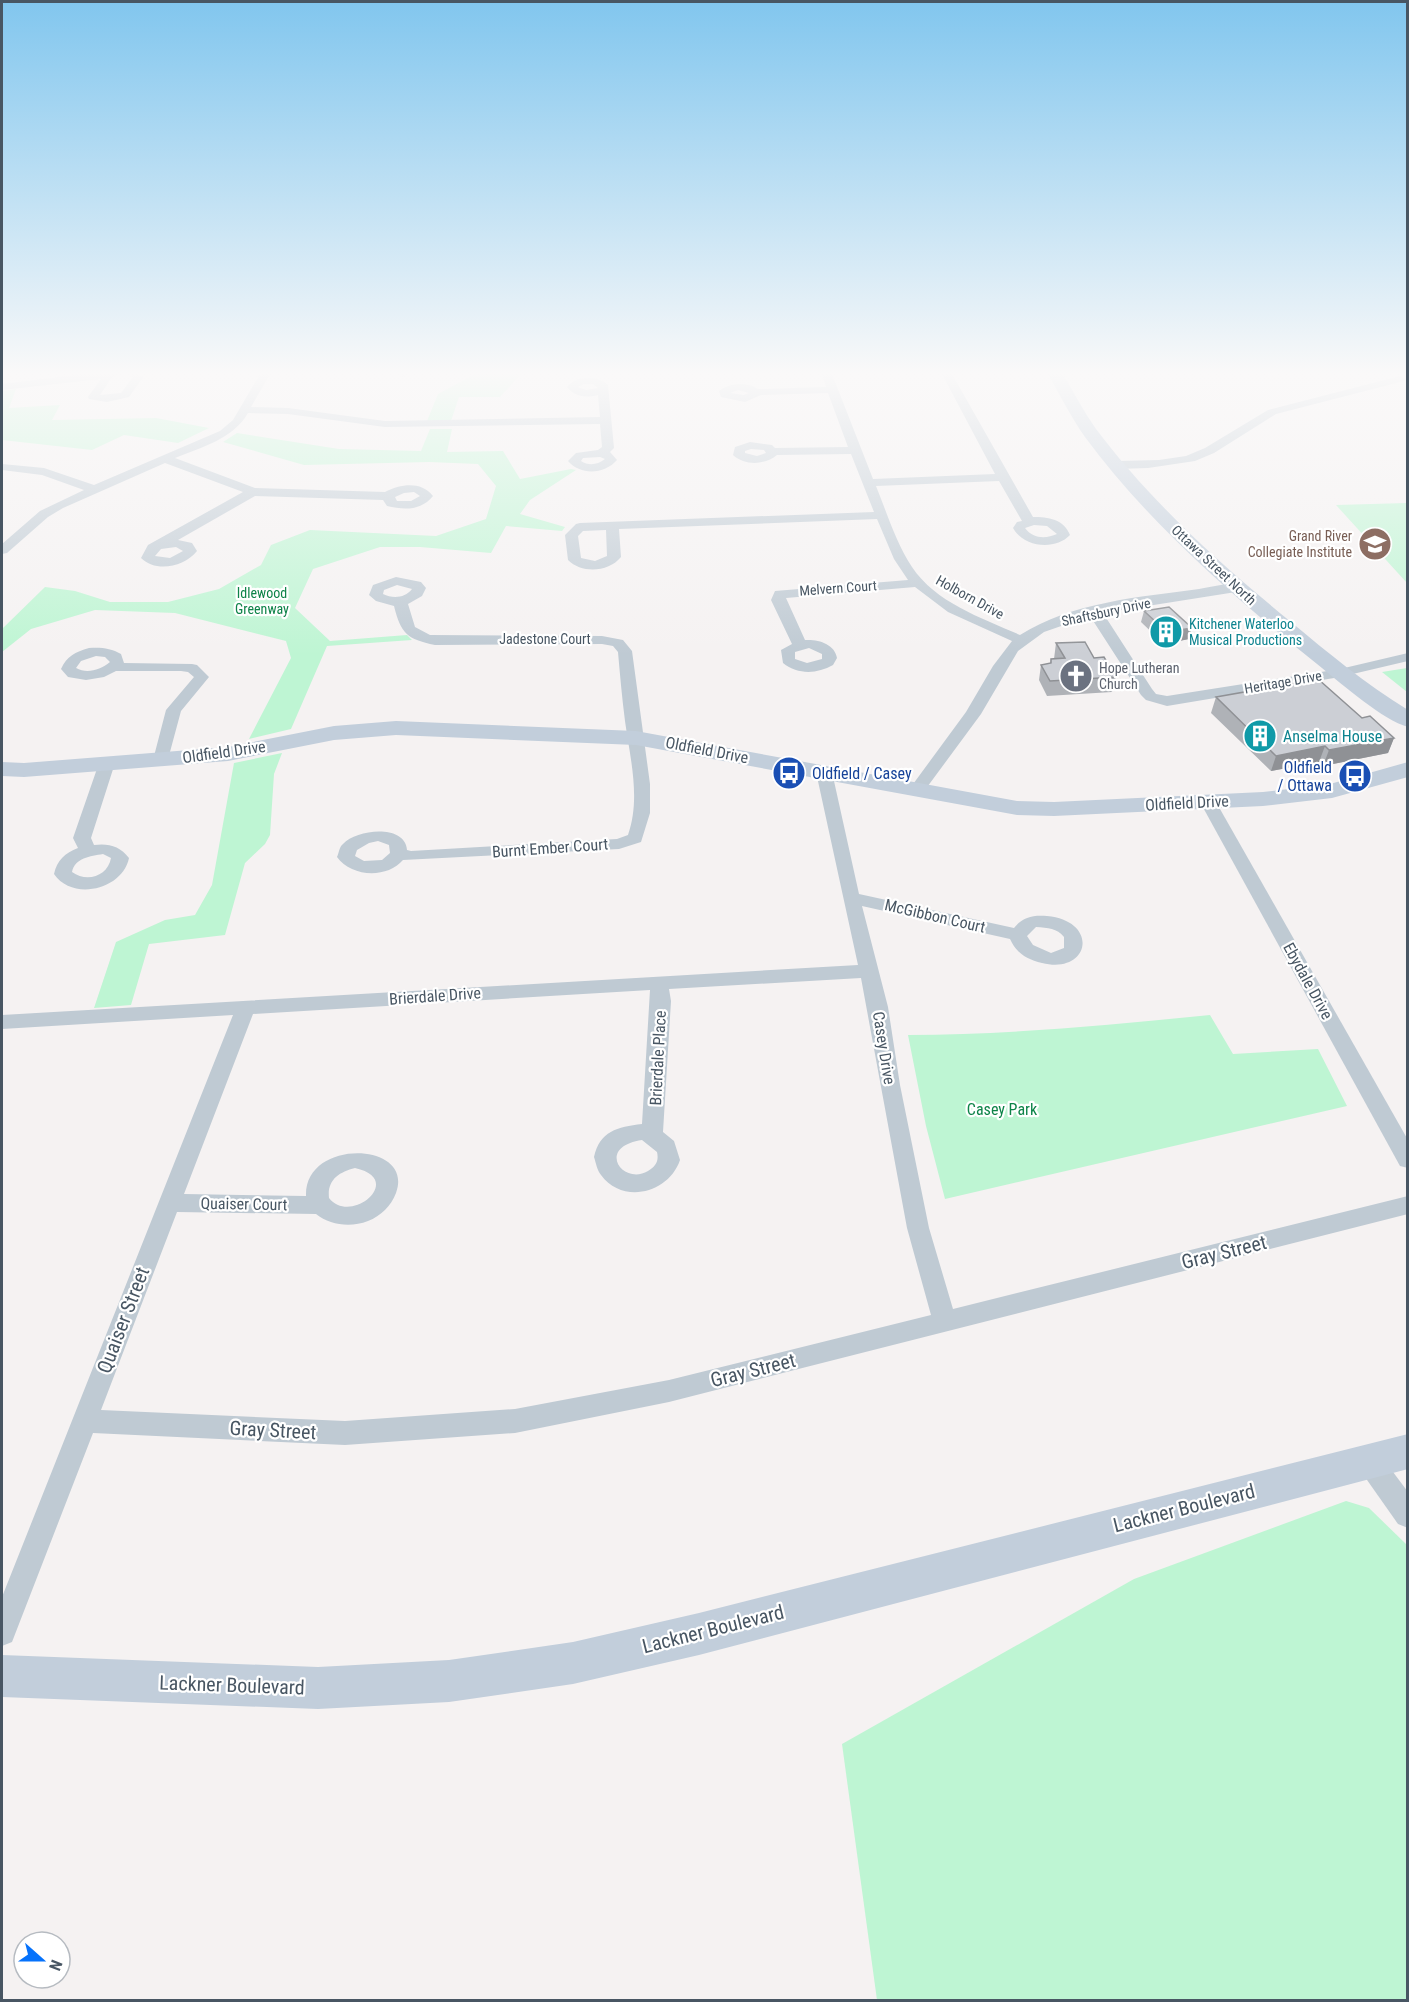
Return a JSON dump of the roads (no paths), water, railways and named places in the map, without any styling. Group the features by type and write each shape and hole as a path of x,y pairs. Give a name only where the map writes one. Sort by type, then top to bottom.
{"main road":[{"name":"Ottawa Street North","path":"1119,467 1179,535 1236,588 1340,673 1407,720"},
{"name":"Oldfield Drive","path":"2,769 24,770 228,754 334,733 396,728 636,738 1017,808 1054,809 1208,802 1332,791 1407,769"},
{"name":"Lackner Boulevard","path":"2,1676 318,1688 449,1681 573,1663 710,1631 1407,1451"}],"street":[{"path":"6,467 44,472 94,489"},
{"path":"3,547 44,514 94,489 146,467"},
{"path":"188,467 253,492 388,496"},
{"name":"Holborn Drive","path":"861,467 898,557 918,583 948,605 1021,640"},
{"path":"998,467 1029,522"},
{"path":"868,483 1003,477"},
{"path":"160,545 253,492"},
{"path":"612,526 882,515"},
{"name":"Melvern Court","path":"800,645 778,600 780,594 918,583"},
{"name":"Shaftsbury Drive","path":"916,791 974,713 1010,653 1021,640 1048,624 1093,611 1236,588"},
{"name":"Jadestone Court","path":"400,601 408,631 416,637 435,641 581,639 618,643 625,651 636,738"},
{"name":"Heritage Drive","path":"1093,611 1146,692 1158,699 1177,701 1340,673 1407,657"},
{"path":"114,667 181,666 192,668 202,677 174,710 161,760"},
{"name":"Burnt Ember Court","path":"398,854 411,856 582,847 619,844 635,838 641,825 640,752 636,738"},
{"path":"88,851 82,838 107,763"},
{"name":"Casey Drive","path":"824,772 851,899 878,1006 890,1085 918,1228 945,1323"},
{"name":"Ebydale Drive","path":"1208,802 1407,1160"},
{"name":"McGibbon Court","path":"851,899 876,902 1018,935"},
{"name":"Brierdale Drive","path":"2,1023 868,971"},
{"name":"Brierdale Place","path":"652,1134 661,1001 659,982"},
{"name":"Quaiser Street","path":"2,1632 246,1007"},
{"name":"Quaiser Court","path":"168,1203 320,1205"},
{"name":"Gray Street","path":"84,1421 345,1433 515,1421 669,1391 1407,1205"},
{"path":"1369,1461 1407,1515"}],"place":[{"name":"Grand River Collegiate Institute","path":"1375,544"},
{"name":"Kitchener Waterloo Musical Productions","path":"1166,632"},
{"name":"Hope Lutheran Church","path":"1076,676"},
{"name":"Anselma House","path":"1260,736"},
{"name":"Oldfield / Casey","path":"789,773"},
{"name":"Oldfield / Ottawa","path":"1355,776"}],"park label":[{"name":"Idlewood Greenway","path":"262,602"},
{"name":"Casey Park","path":"1002,1109"}]}
